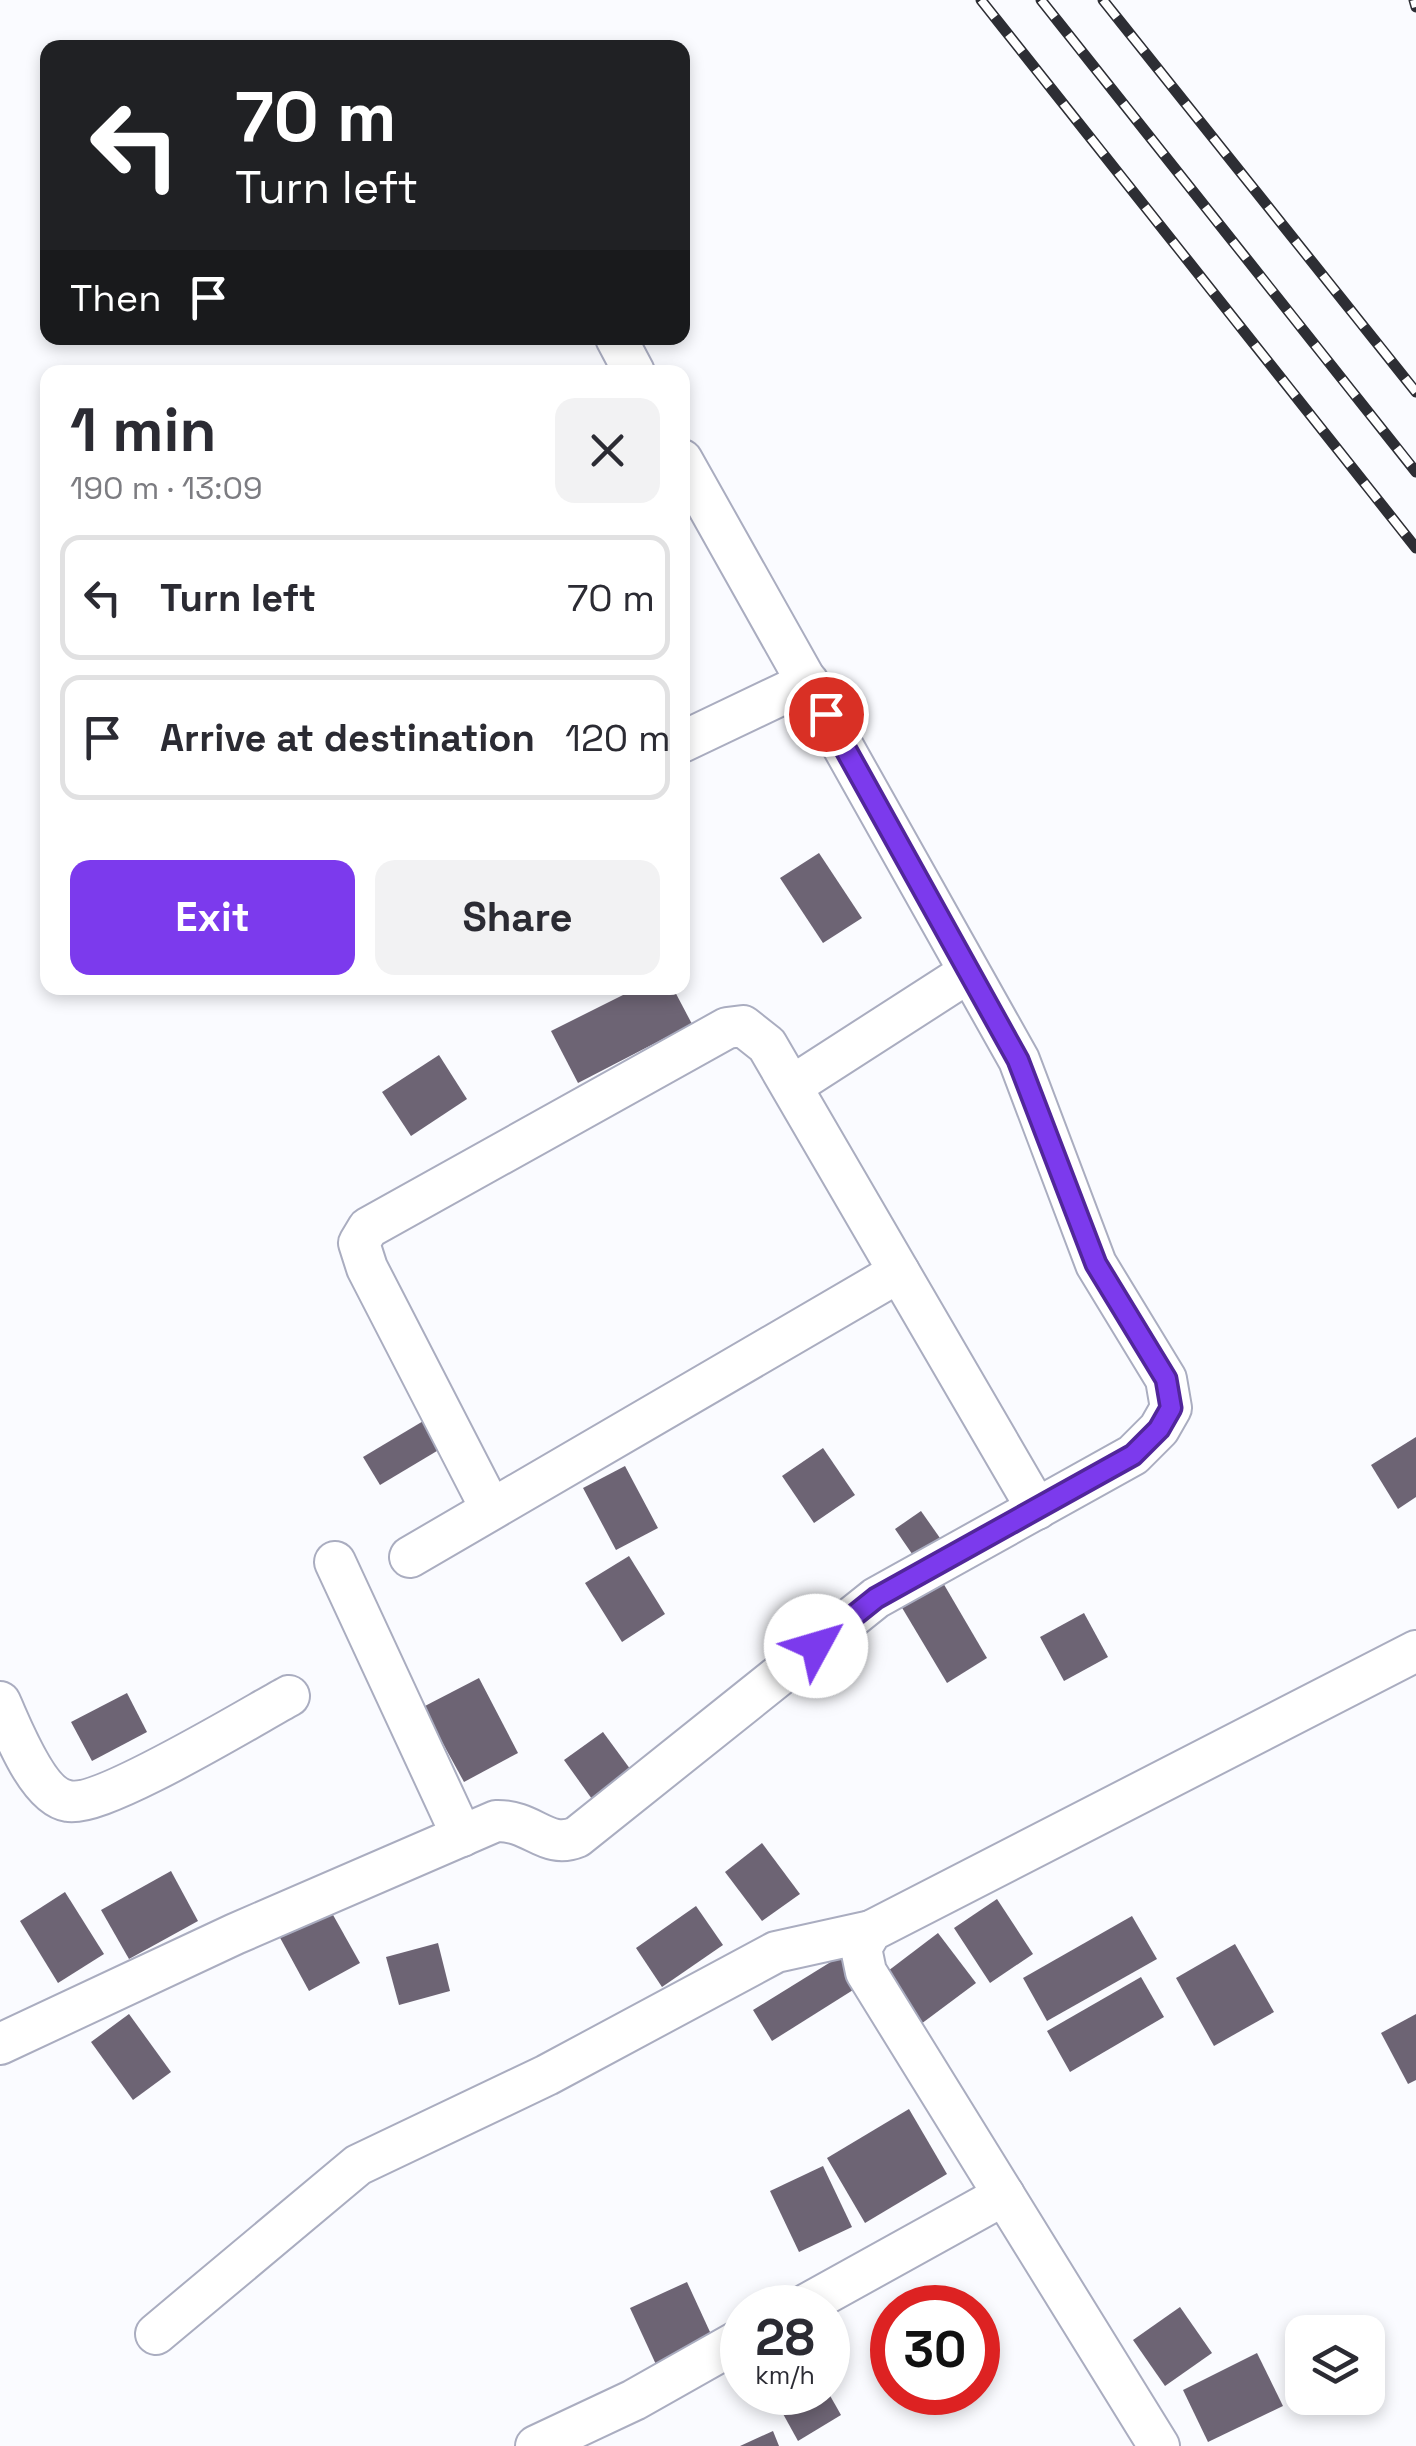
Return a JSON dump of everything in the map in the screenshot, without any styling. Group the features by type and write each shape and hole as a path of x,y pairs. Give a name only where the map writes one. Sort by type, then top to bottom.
{"street":[{"path":"0,2044 235,1934 496,1821 514,1821 549,1840 564,1842 577,1837 876,1598 1133,1455 1159,1429 1171,1408 1166,1379 1096,1264 1018,1060 690,474"},
{"path":"690,738 808,682"},
{"path":"792,1086 969,972"},
{"path":"492,1509 367,1268 359,1243 368,1228 727,1028 743,1026 767,1045 792,1086 1037,1509"},
{"path":"410,1556 899,1272"},
{"path":"335,1562 462,1836"},
{"path":"156,2334 358,2165 547,2076 776,1952 871,1931 1416,1650"},
{"path":"0,1702 11,1756 56,1796 70,1802 110,1792 289,1696"},
{"path":"871,1931 861,1948 866,1972 1159,2446"},
{"path":"841,2285 1004,2194"},
{"path":"536,2446 634,2400 720,2352"}],"building":[{"path":"819,853 862,918 823,943 780,878"},
{"path":"623,995 677,995 692,1024 578,1083 551,1031"},
{"path":"439,1055 467,1099 411,1136 382,1092"},
{"path":"435,1414 452,1442 380,1485 363,1457"},
{"path":"1416,1437 1416,1497 1398,1509 1371,1465"},
{"path":"823,1448 855,1495 814,1523 782,1476"},
{"path":"625,1466 658,1528 616,1550 583,1488"},
{"path":"921,1511 947,1548 921,1567 895,1529"},
{"path":"629,1556 665,1614 622,1642 585,1583"},
{"path":"939,1576 987,1658 947,1683 898,1601"},
{"path":"1084,1613 1108,1657 1064,1681 1040,1637"},
{"path":"479,1678 518,1753 464,1782 423,1707"},
{"path":"127,1693 147,1732 92,1761 71,1722"},
{"path":"603,1732 636,1777 597,1806 564,1760"},
{"path":"762,1843 800,1894 762,1921 725,1872"},
{"path":"171,1871 198,1921 129,1959 101,1910"},
{"path":"65,1892 104,1954 58,1983 20,1921"},
{"path":"997,1899 1033,1954 990,1983 954,1928"},
{"path":"328,1906 360,1963 309,1991 278,1934"},
{"path":"696,1906 723,1945 662,1987 636,1948"},
{"path":"1132,1916 1157,1959 1047,2021 1023,1978"},
{"path":"938,1933 976,1983 921,2024 884,1974"},
{"path":"438,1943 450,1991 399,2005 386,1957"},
{"path":"1235,1944 1274,2012 1214,2046 1176,1978"},
{"path":"842,1955 861,1985 772,2041 753,2010"},
{"path":"1141,1977 1164,2017 1070,2072 1047,2031"},
{"path":"129,2014 171,2072 133,2100 91,2042"},
{"path":"1416,2014 1416,2080 1408,2084 1381,2033"},
{"path":"909,2109 947,2174 865,2223 827,2158"},
{"path":"823,2166 852,2227 799,2252 770,2191"},
{"path":"687,2282 716,2345 659,2371 630,2308"},
{"path":"1180,2307 1212,2353 1165,2386 1133,2340"},
{"path":"1257,2353 1283,2406 1208,2442 1183,2390"},
{"path":"784,2415 841,2415 798,2441"},
{"path":"773,2431 779,2446 740,2446"}],"railway":[{"path":"981,0 1416,548"},
{"path":"1041,0 1416,472"},
{"path":"1103,0 1416,392"},
{"path":"1414,0 1416,7"}],"route":[{"path":"816,1646 876,1598 1133,1455 1159,1429 1171,1408 1166,1379 1096,1264 1018,1060 826,714"}]}
